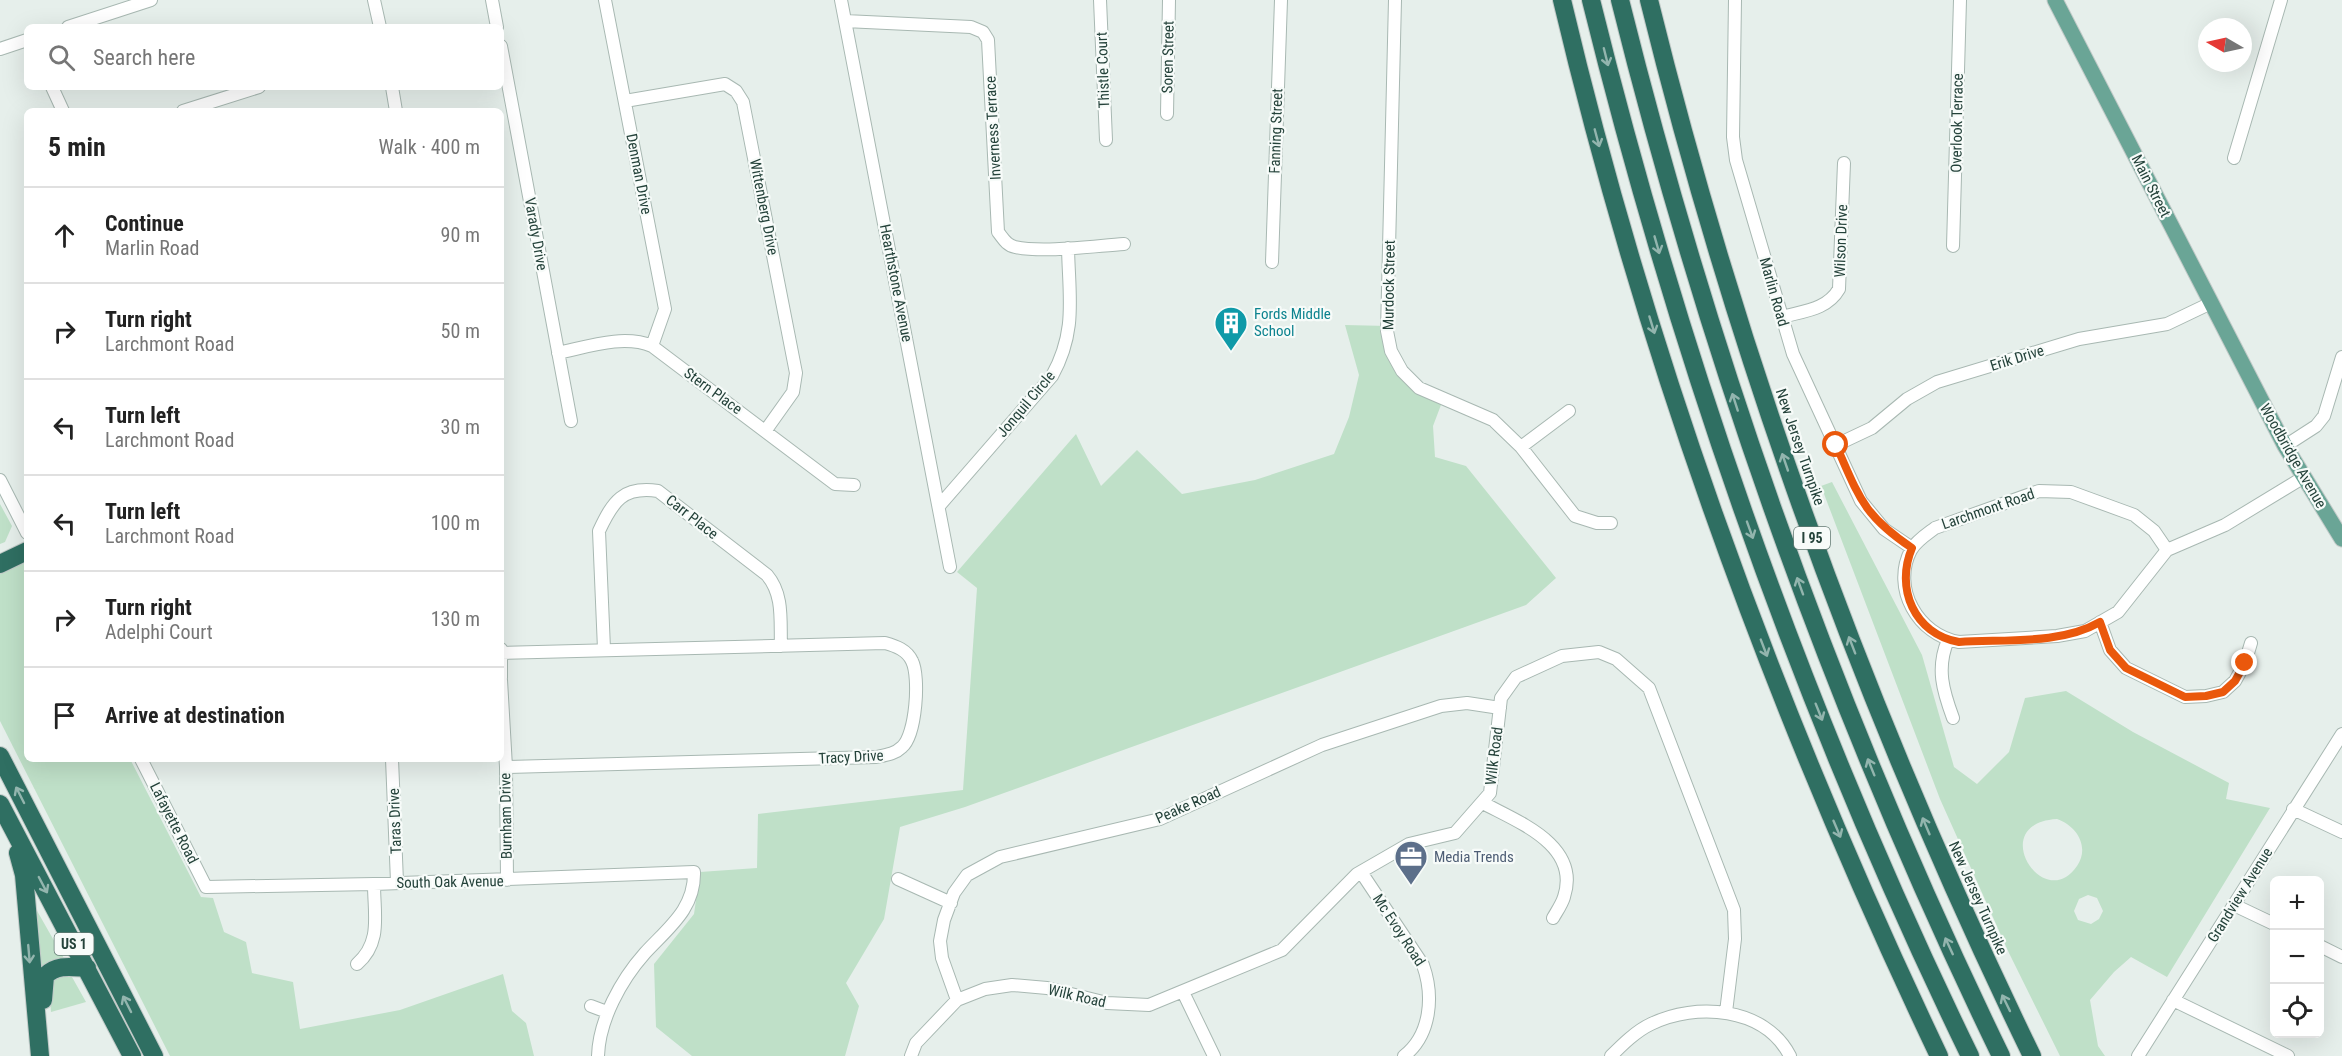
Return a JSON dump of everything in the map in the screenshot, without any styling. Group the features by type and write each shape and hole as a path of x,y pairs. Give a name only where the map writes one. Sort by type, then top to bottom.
{"highway":[{"path":"1562,0 1634,269 1723,537 1833,819 1939,1056"},
{"path":"1592,0 1661,261 1749,528 1858,808 1970,1056"},
{"name":"I 95","path":"1620,0 1664,170 1716,344 1775,519 1840,693 1886,802 2001,1056"},
{"name":"New Jersey Turnpike","path":"1649,0 1715,243 1763,398 1804,516 1870,692 1912,792 1955,892 2032,1056"},
{"path":"0,554 24,543"},
{"path":"0,564 24,552"},
{"name":"US 1","path":"0,756 154,1056"},
{"name":"US 1","path":"0,804 132,1056"},
{"path":"15,833 24,875 40,1056"},
{"path":"46,1056 42,987 45,976 58,967 87,968"}],"main road":[{"name":"Main Street","path":"2055,0 2247,372"},
{"name":"Woodbridge Avenue","path":"2247,372 2285,446 2342,539"}],"street":[{"path":"77,24 151,0"},
{"path":"374,0 379,24"},
{"path":"492,0 496,24"},
{"name":"Denman Drive","path":"604,0 665,309 651,346"},
{"name":"Hearthstone Avenue","path":"841,0 950,567"},
{"name":"Thistle Court","path":"1100,0 1106,140"},
{"name":"Soren Street","path":"1167,114 1169,0"},
{"name":"Fanning Street","path":"1272,262 1281,0"},
{"name":"Murdock Street","path":"1395,0 1387,331 1391,351 1402,371 1419,388 1493,420 1521,447 1575,516 1597,523 1611,523"},
{"name":"Marlin Road","path":"1735,0 1733,137 1736,160 1793,354 1872,517 1884,529 1912,548"},
{"name":"Overlook Terrace","path":"1953,246 1960,0"},
{"path":"2234,158 2281,0"},
{"name":"Inverness Terrace","path":"845,21 971,27 982,32 988,40 998,232 1005,243 1014,247 1068,248 1124,244"},
{"path":"0,49 24,41"},
{"name":"Varady Drive","path":"504,62 571,422"},
{"name":"Wittenberg Drive","path":"625,100 725,84 736,91 744,102 796,373 793,392 766,430"},
{"path":"52,90 62,108"},
{"path":"192,108 250,90"},
{"path":"392,90 396,108"},
{"name":"Wilson Drive","path":"1782,316 1820,307 1834,298 1839,289 1844,163"},
{"name":"Jonquil Circle","path":"939,506 1052,376 1063,356 1071,326 1068,248"},
{"name":"Erik Drive","path":"1836,445 1872,428 1908,399 1937,382 2079,339 2167,324 2211,303"},
{"name":"Stern Place","path":"558,353 614,342 639,341 651,346 766,430 835,484 854,485"},
{"path":"2285,446 2316,426 2324,416 2342,357"},
{"path":"1521,447 1569,411"},
{"path":"1912,548 1905,572 1907,598 1914,613 1927,627 1948,640 1959,642 2057,636 2085,631 2118,612 2167,550 2225,525 2304,477"},
{"path":"0,480 24,527"},
{"name":"Carr Place","path":"604,649 599,531 607,514 622,495 640,488 658,491 767,575 776,585 780,599 781,646"},
{"name":"Larchmont Road","path":"1912,548 1935,528 2039,491 2054,491 2071,492 2134,515 2154,531 2167,550"},
{"path":"2100,622 2110,650 2126,668 2185,697 2223,692 2235,681 2245,663 2251,643"},
{"path":"1948,640 1940,667 1943,689 1953,718"},
{"name":"Tracy Drive","path":"504,651 885,643 899,647 911,658 916,671 914,712 904,746 892,754 876,757 506,767"},
{"name":"Wilk Road","path":"911,1056 916,1043 957,1000 985,988 1012,985 1047,988 1107,1004 1149,1005 1282,950 1361,872 1409,844 1455,833 1483,803 1490,793 1504,692 1516,677 1562,656 1599,652 1616,659 1649,688 1734,910 1735,939 1726,1012"},
{"name":"Peake Road","path":"957,1000 942,958 940,941 944,920 954,893 967,875 1000,857 1160,819 1322,745 1441,706 1467,703 1500,708"},
{"name":"Burnham Drive","path":"504,732 507,880"},
{"name":"Grandview Avenue","path":"2138,1056 2342,734"},
{"name":"Lafayette Road","path":"143,762 206,887"},
{"name":"Taras Drive","path":"392,762 397,882"},
{"path":"1483,803 1544,836 1558,854 1566,872 1565,896 1553,918"},
{"path":"2293,809 2342,832"},
{"name":"South Oak Avenue","path":"206,887 374,885 397,882 693,872 694,883 686,909 644,955 607,1012"},
{"name":"Mc Evoy Road","path":"1361,872 1423,966 1427,977 1430,1003 1427,1018 1415,1047 1404,1056"},
{"path":"898,879 951,903"},
{"path":"357,964 369,953 374,938 374,885"},
{"path":"2234,905 2270,922"},
{"path":"2324,948 2342,957"},
{"path":"1183,992 1214,1056"},
{"path":"2173,1000 2288,1056"},
{"path":"591,1006 607,1012 598,1036 598,1056"},
{"path":"1611,1056 1649,1024 1681,1013 1726,1012 1760,1023 1790,1056"},
{"path":"1622,1046 1631,1056"}],"green space":[{"path":"1345,325 1388,326 1408,377 1444,397 1433,426 1435,457 1466,466 1556,578 1526,605 965,807 900,827 884,919 846,983 859,1006 845,1056 692,1056 656,1027 654,964 694,914 700,872 757,868 758,814 963,790 977,588 957,572 1076,434 1101,486 1137,450 1182,494 1255,480 1334,454 1349,417 1359,375"},
{"path":"1832,482 1922,655 1954,767 1977,784 2009,752 2025,698 2066,691 2133,732 2229,783 2226,799 2270,808 2167,977 2131,957 2114,972 2090,1000 2098,1046 2105,1056 2060,1056 2009,953 1940,799 1821,486","holes":["2057,819 2076,832 2082,845 2082,852 2077,866 2064,878 2050,880 2037,874 2028,862 2023,849 2025,835 2036,824","2088,895 2097,898 2103,911 2099,919 2091,924 2078,920 2074,911 2079,899"]},
{"path":"0,504 12,526 5,542 0,544"},
{"path":"19,561 24,563 24,762 132,762 201,897 213,898 224,932 246,942 252,973 293,982 300,1029 400,1010 503,974 512,1011 526,1023 534,1056 170,1056 0,721 0,572"},
{"path":"32,902 65,960 51,961 37,968"},
{"path":"56,976 72,977 86,1002 51,1012 49,989"}],"place":[{"name":"Fords Middle School","path":"1231,352"},
{"name":"Media Trends","path":"1411,886"}],"route":[{"path":"1836,445 1861,501 1872,517 1884,529 1912,548 1905,572 1907,598 1914,613 1927,627 1948,640 1959,642 2057,636 2085,631 2100,622 2110,650 2126,668 2185,697 2223,692 2235,681 2245,663"}]}
